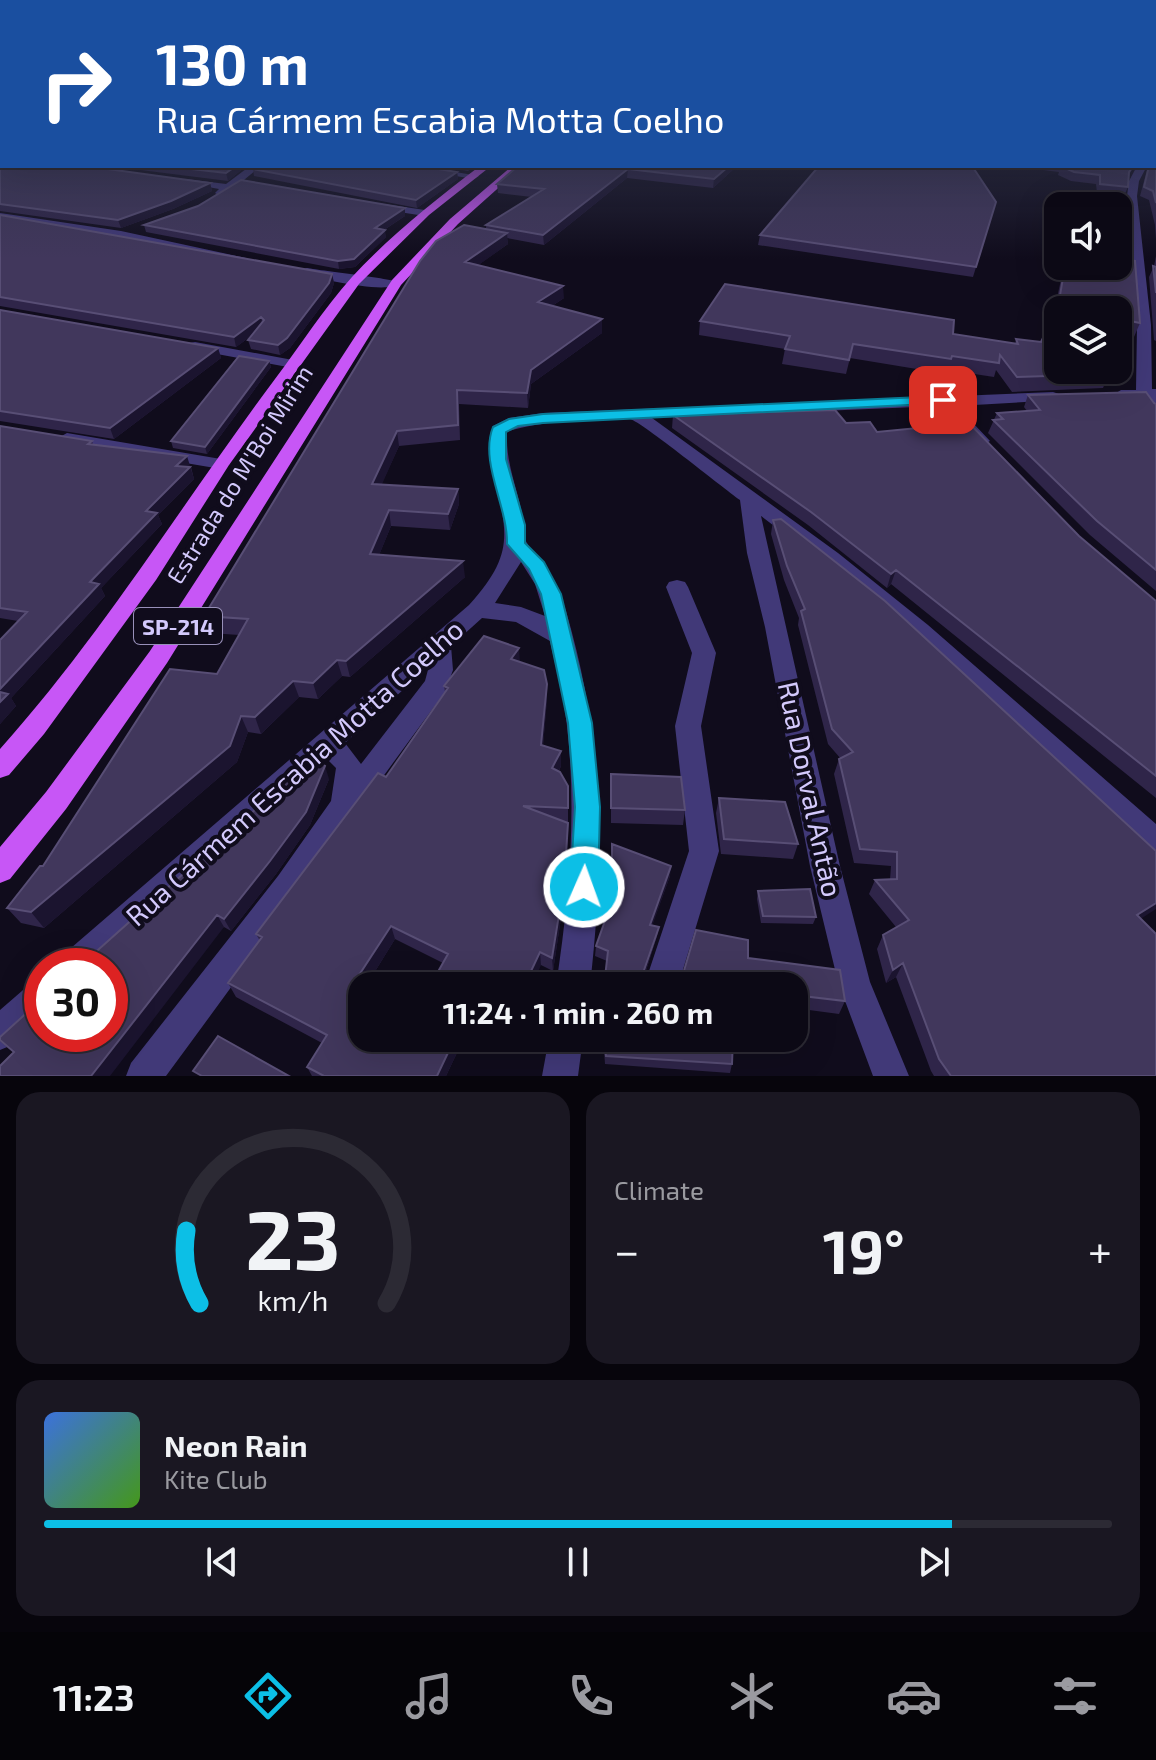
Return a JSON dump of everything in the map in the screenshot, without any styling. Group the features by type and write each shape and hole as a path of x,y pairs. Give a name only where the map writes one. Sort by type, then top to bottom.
{"main road":[{"name":"Estrada do M'Boi Mirim","path":"0,767 35,727 149,575 221,464 355,281 425,213 484,168"},
{"name":"Estrada do M'Boi Mirim","path":"0,869 54,807 131,699 396,283 444,230 515,168"}],"street":[{"path":"211,199 254,168"},
{"path":"415,168 474,176"},
{"path":"1142,168 1132,196 1141,213 1144,325 1150,394 1156,411"},
{"path":"169,180 230,187"},
{"path":"241,180 255,182"},
{"path":"371,205 425,213"},
{"path":"0,216 121,234 260,262"},
{"path":"121,234 144,227"},
{"path":"291,269 355,281 396,283"},
{"path":"179,343 293,364"},
{"path":"1096,395 1150,394"},
{"path":"575,972 583,914 587,807 580,723 551,594 538,566 516,544 516,525 498,459 499,430 515,422 1064,396"},
{"path":"943,400 992,453"},
{"path":"638,416 831,558 920,631 1156,842"},
{"path":"45,435 221,464"},
{"name":"Rua Dorval Antão","path":"749,498 757,553 776,627 825,866 854,982 891,1076"},
{"name":"Rua Cármem Escabia Motta Coelho","path":"96,948 477,610 497,588 510,567 516,544"},
{"path":"665,972 704,851 688,726 704,653 677,587"},
{"path":"477,610 512,611 533,617 560,636"},
{"path":"144,1076 289,886 344,806 436,685 441,670 439,643"},
{"path":"326,745 343,755 349,765 350,780 344,806"},
{"path":"0,1033 24,1012"},
{"path":"560,1076 564,1052"}],"building":[{"path":"0,168 101,168 210,183 118,220 0,204"},
{"path":"182,168 233,168 226,173"},
{"path":"432,168 457,172 416,200 253,169"},
{"path":"516,168 727,168 714,179 628,169 543,235 486,225 544,189 497,184"},
{"path":"817,168 973,168 996,202 976,267 760,235"},
{"path":"1065,168 1132,168 1128,187 1100,184 1100,175"},
{"path":"1149,168 1156,168 1156,203 1153,191 1144,187"},
{"path":"241,180 405,208 375,228 385,230 354,259 338,261 144,225 198,206"},
{"path":"0,215 332,274 329,283 287,338 278,345 248,340 264,320 261,317 234,337 0,297"},
{"path":"464,225 507,233 465,262 563,286 538,302 602,319 531,370 527,393 457,390 458,425 397,431 372,484 458,489 448,514 389,510 370,554 463,561 346,661 337,660 313,683 293,681 255,717 241,716 230,746 31,912 7,908 43,866 170,669 217,674 248,619 204,616 420,261 436,241"},
{"path":"1132,261 1135,261 1140,323 1132,321 1132,296 1060,296 1063,280 1132,280"},
{"path":"725,284 954,320 953,334 1018,344 1016,339 1041,342 1044,336 1044,376 1017,377 1000,355 999,363 853,344 849,360 785,349 790,336 700,321"},
{"path":"0,310 218,348 110,428 0,411"},
{"path":"239,356 269,361 205,447 171,441"},
{"path":"1146,392 1156,404 1156,570 1097,521 993,420 1003,419 997,413 1040,410 1028,395"},
{"path":"835,410 846,423 870,422 877,432 969,423 1079,536 1156,601 1156,776 896,570 891,574 811,512 673,415"},
{"path":"0,426 92,441 88,444 187,456 176,466 190,467 146,511 157,513 90,582 99,584 0,689 0,640 27,612 0,608"},
{"path":"781,519 885,601 1156,851 1156,903 1137,915 1156,934 1156,1076 951,1076 939,1059 903,963 893,970 883,935 909,920 875,880 897,879 897,852 860,849 839,759 853,752 832,729 801,611 805,609 773,520"},
{"path":"484,636 519,648 511,659 544,670 547,684 541,745 561,751 552,768 560,772 568,786 568,808 523,806 568,823 564,884 552,958 540,952 531,972 438,972 448,954 391,926 361,972 348,972 348,1052 448,1052 437,1076 324,1076 307,1067 327,1035 228,983 262,937 256,934 378,773 386,777 448,688 444,686"},
{"path":"313,758 325,766 306,812 270,861 224,919 217,915 128,1029 128,948 100,948"},
{"path":"611,774 681,777 685,810 611,808"},
{"path":"719,798 785,802 798,844 724,839"},
{"path":"612,844 671,866 650,925 659,927 643,972 606,972 608,951 596,946 618,884 612,881"},
{"path":"810,889 816,917 763,916 758,891"},
{"path":"696,930 748,940 748,958 840,970 845,1001 808,997 808,972 684,972"},
{"path":"24,1015 24,1052 110,1052 91,1076 0,1076 0,1066 14,1052 0,1037"},
{"path":"218,1036 289,1076 202,1076 193,1071"},
{"path":"606,1052 732,1052 732,1064 606,1056"}],"route":[{"path":"584,887 587,807 580,723 551,594 538,566 516,544 516,525 498,459 499,430 515,422 543,418 943,400"}]}
